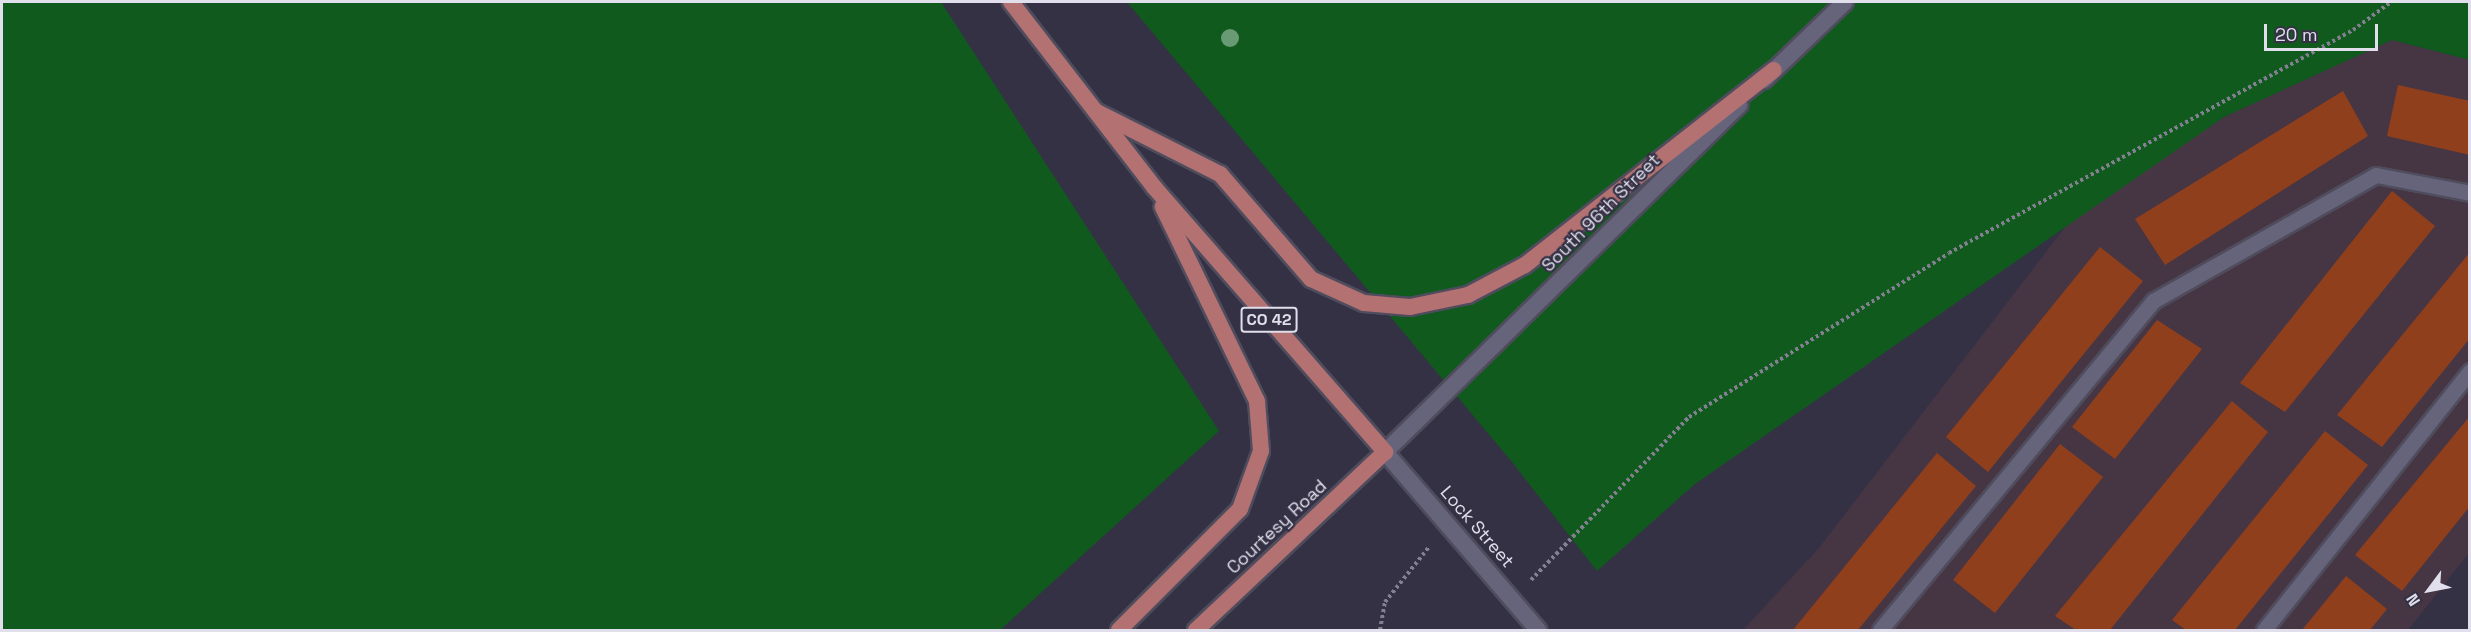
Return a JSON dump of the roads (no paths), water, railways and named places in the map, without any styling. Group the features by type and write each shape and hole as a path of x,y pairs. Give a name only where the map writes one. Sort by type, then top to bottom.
{"main road":[{"name":"CO 42","path":"1011,2 1091,109 1154,187 1385,452"},
{"name":"South 96th Street","path":"1385,452 1845,2"},
{"path":"1091,109 1220,174 1311,279 1364,303 1410,307 1468,295 1525,265 1774,70"},
{"path":"1119,630 1240,509 1261,451 1257,401 1154,187"},
{"name":"Lock Street","path":"1385,452 1448,522 1538,630"},
{"name":"Courtesy Road","path":"1196,630 1385,452"}],"lane":[{"path":"1880,630 2152,301 2376,175 2469,192"},
{"path":"2264,630 2469,371"}]}
